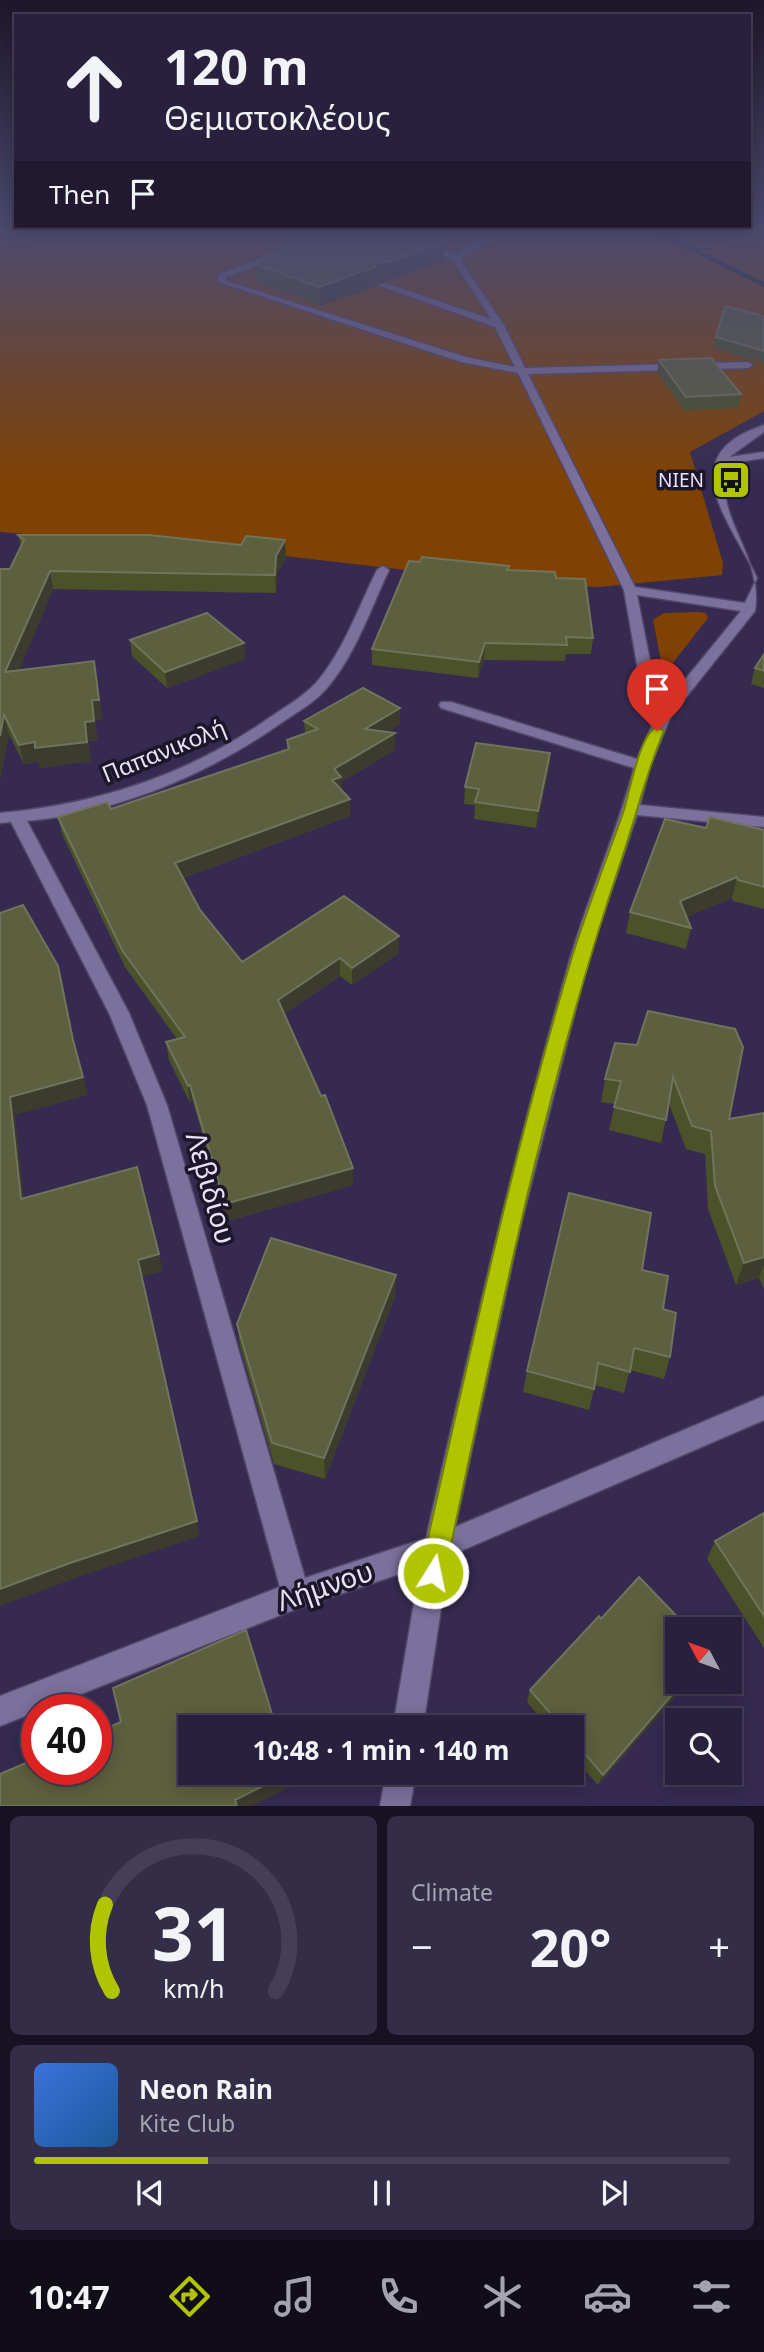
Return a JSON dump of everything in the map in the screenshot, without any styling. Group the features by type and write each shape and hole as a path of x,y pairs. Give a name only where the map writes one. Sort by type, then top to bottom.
{"street":[{"path":"325,315 464,360 523,371 748,365"},
{"path":"471,315 499,325"},
{"path":"493,315 523,371 630,590 646,676 664,715"},
{"path":"410,1715 437,1548 508,1233 573,982 631,808 642,766 664,715 750,608 763,578 756,559 720,495 721,461 730,451 761,432"},
{"path":"721,461 764,455"},
{"name":"Παπανικολή","path":"9,817 89,804 155,784 209,762 250,741 319,688 340,659 383,570"},
{"path":"630,590 750,608"},
{"path":"446,705 642,766"},
{"path":"631,808 764,822"},
{"name":"Λεβιδίου","path":"9,817 119,1013 157,1105 296,1595"},
{"name":"Λήμνου","path":"0,1711 296,1595 437,1548 764,1408"},
{"path":"395,1806 399,1785"}],"shaded area":[{"path":"0,315 764,315 764,411 690,452 723,563 722,575 599,587 527,584 233,550 0,532"},
{"path":"664,613 706,613 708,618 672,664 665,665 661,661 653,620"}],"building":[{"path":"722,315 764,316 764,351 716,337"},
{"path":"711,358 741,394 686,397 659,360"},
{"path":"18,535 149,535 241,545 246,536 285,540 276,556 275,575 50,571 5,672 94,661 99,700 92,700 94,721 85,722 87,742 35,748 35,742 19,745 4,715 0,736 0,569 10,569 24,540"},
{"path":"422,557 509,566 507,570 555,572 556,578 585,579 593,638 566,637 567,645 485,643 479,662 372,649 409,561 420,562"},
{"path":"207,613 244,643 165,672 130,640"},
{"path":"764,654 764,671 755,668"},
{"path":"363,688 400,708 365,729 395,733 334,769 341,777 332,780 350,799 175,863 200,910 242,962 344,896 399,936 352,968 340,958 278,1000 321,1096 325,1095 353,1168 225,1204 190,1085 188,1086 166,1042 185,1037 122,950 58,817 107,802 111,809 289,749 287,740 318,729 304,721"},
{"path":"476,743 550,753 538,811 475,802 479,789 465,787"},
{"path":"710,817 764,830 764,887 738,880 737,877 680,901 691,928 630,912 665,819 706,828"},
{"path":"23,905 58,966 83,1077 10,1097 21,1199 137,1167 159,1254 138,1260 197,1521 0,1589 0,913"},
{"path":"648,1011 735,1029 743,1047 729,1119 764,1113 764,1257 744,1263 715,1186 711,1131 692,1126 673,1077 666,1120 614,1107 621,1081 605,1079 615,1043 637,1045"},
{"path":"569,1193 651,1213 642,1270 668,1276 663,1309 676,1313 670,1357 634,1348 630,1372 598,1363 594,1389 527,1371"},
{"path":"271,1238 396,1275 324,1458 272,1443 237,1324"},
{"path":"764,1513 764,1616 715,1541"},
{"path":"639,1577 677,1617 665,1617 665,1694 673,1694 603,1775 584,1753 584,1715 552,1715 530,1690 599,1616 601,1619"},
{"path":"246,1630 272,1715 178,1715 178,1785 265,1785 235,1800 237,1806 0,1806 0,1774 21,1765 21,1785 112,1785 112,1726 121,1722 113,1688"}],"place":[{"name":"ΝΙΕΝ","path":"731,480"}],"route":[{"path":"433,1573 508,1233 580,956 631,808 642,766 657,731"}]}
